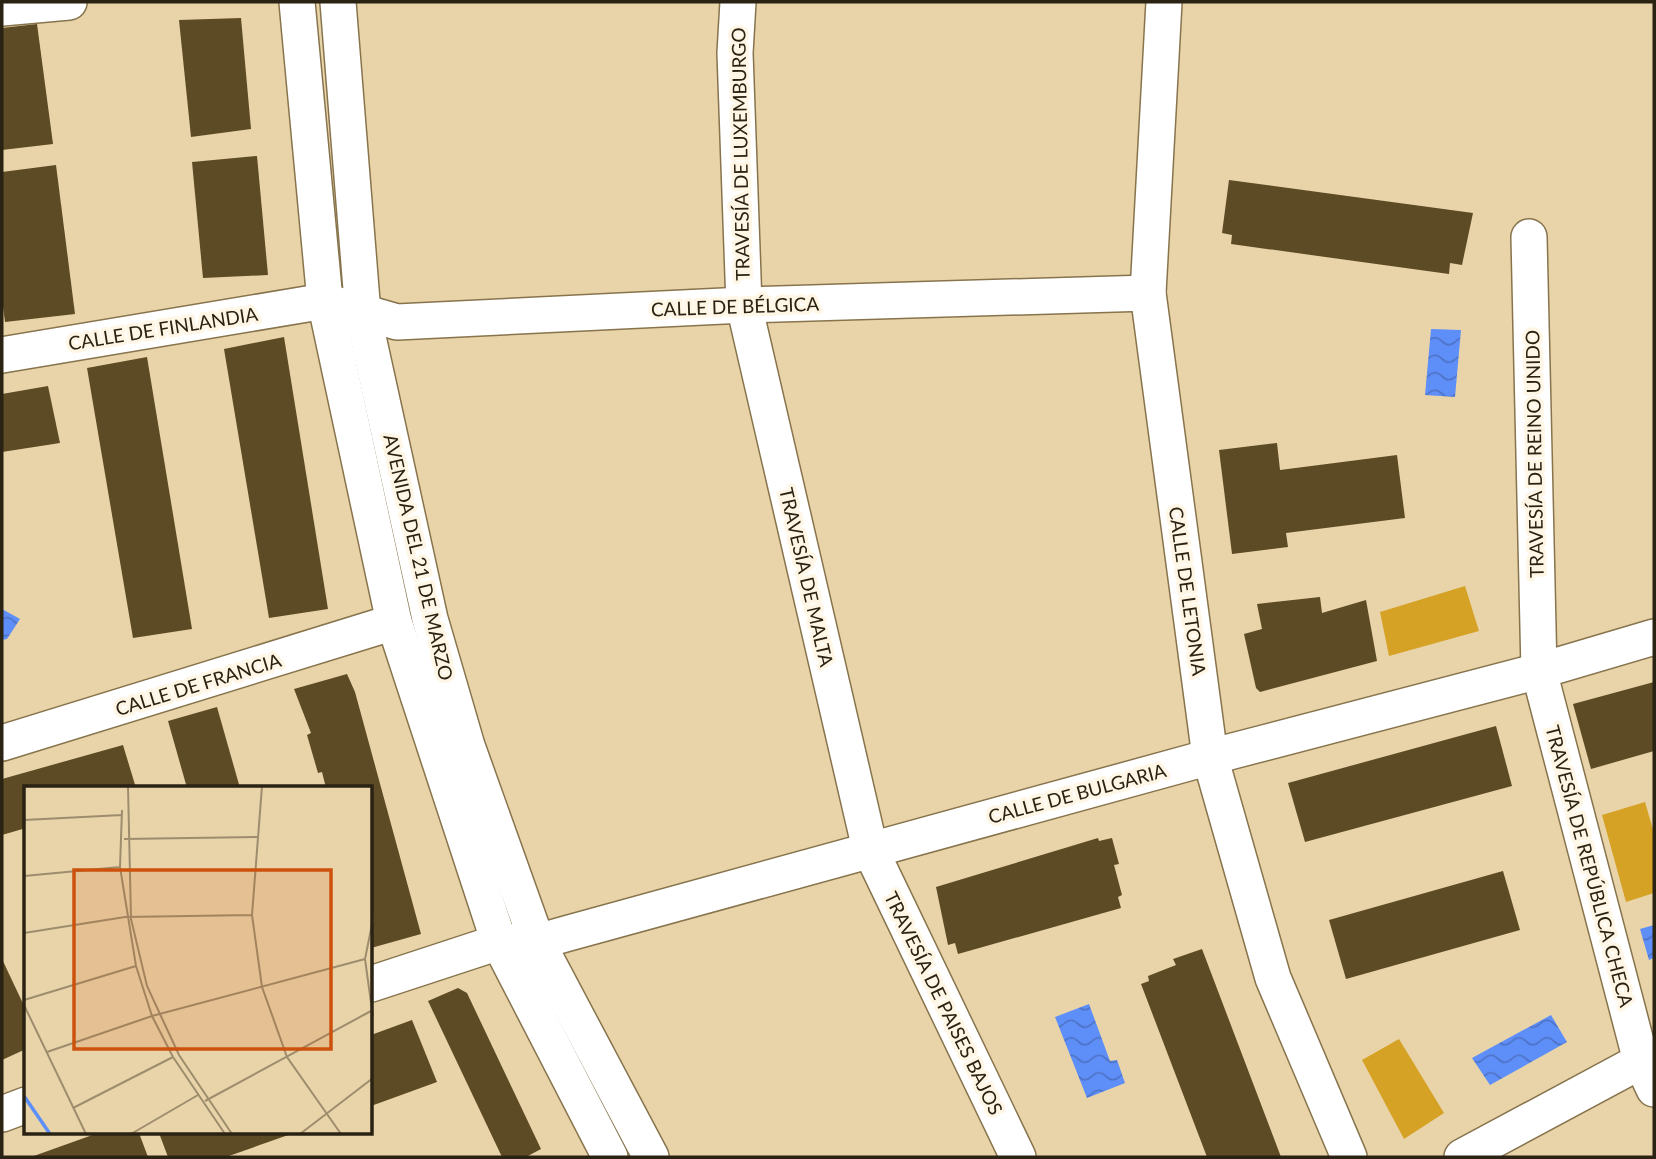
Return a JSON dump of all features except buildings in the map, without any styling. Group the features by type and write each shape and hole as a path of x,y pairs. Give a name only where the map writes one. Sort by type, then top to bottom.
{"street":[{"path":"2,8 69,2"},
{"name":"AVENIDA DEL 21 DE MARZO","path":"298,2 325,301 394,622 499,942 610,1157"},
{"name":"AVENIDA DEL 21 DE MARZO","path":"338,2 363,314 430,619 467,746 537,942 651,1157"},
{"name":"TRAVESÍA DE LUXEMBURGO","path":"738,2 735,53 744,305"},
{"name":"CALLE DE LETONIA","path":"1164,2 1148,293 1210,757 1273,978 1349,1157"},
{"name":"TRAVESÍA DE REINO UNIDO","path":"1529,237 1539,671"},
{"name":"CALLE DE BÉLGICA","path":"325,301 397,322 744,305 1148,293"},
{"name":"CALLE DE FINLANDIA","path":"2,355 325,301"},
{"name":"TRAVESÍA DE MALTA","path":"744,305 870,849"},
{"name":"CALLE DE FRANCIA","path":"2,743 394,622"},
{"name":"CALLE DE BULGARIA","path":"373,983 499,942 537,942 1210,757 1539,671 1654,637"},
{"name":"TRAVESÍA DE REPÚBLICA CHECA","path":"1539,671 1650,1068"},
{"name":"TRAVESÍA DE PAISES BAJOS","path":"870,849 1018,1157"},
{"path":"1462,1157 1650,1068"},
{"path":"2,1114 24,1106"}],"shaded area":[{"path":"1465,586 1479,631 1389,656 1380,612"},
{"path":"1645,802 1654,833 1654,893 1626,902 1602,815"},
{"path":"1399,1039 1444,1113 1404,1139 1362,1060"}],"water":[{"path":"1431,329 1461,330 1455,397 1425,395"},
{"path":"2,609 20,619 7,639 2,640"},
{"path":"1654,925 1654,958 1649,960 1640,929"},
{"path":"1089,1004 1110,1061 1117,1060 1125,1083 1087,1098 1055,1017"},
{"path":"1551,1015 1567,1042 1490,1085 1472,1058"}]}
